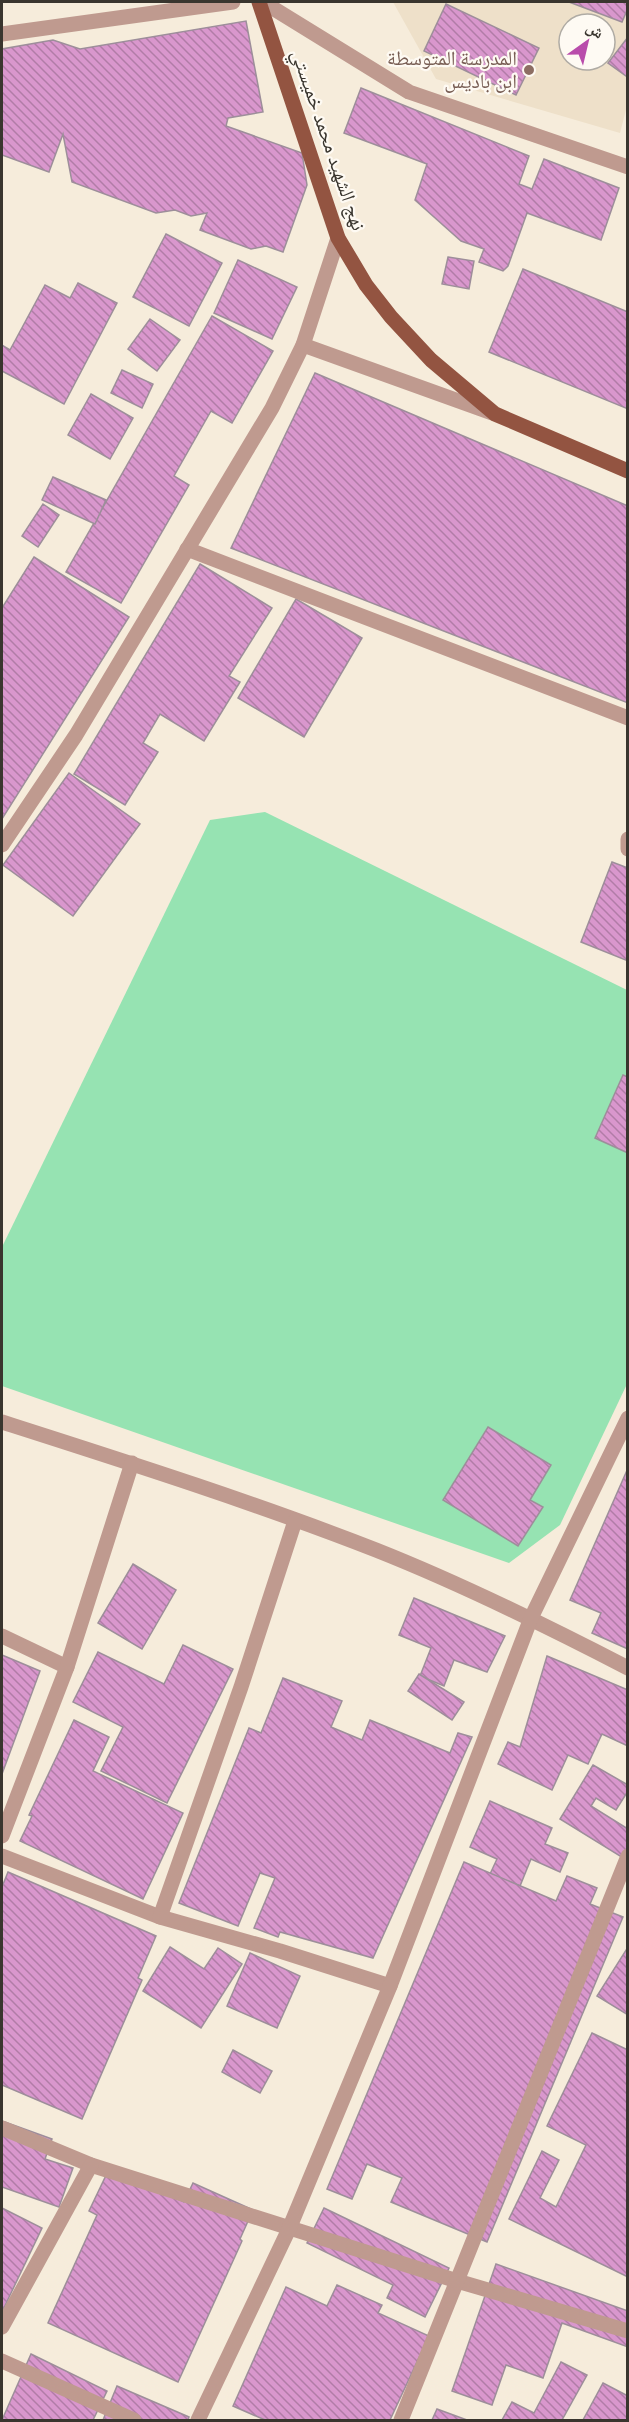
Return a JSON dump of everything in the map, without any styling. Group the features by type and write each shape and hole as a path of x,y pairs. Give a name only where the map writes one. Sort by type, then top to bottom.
{"main road":[{"name":"نهج الشهيد محمد خميستي","path":"261,2 339,238 366,285 391,317 431,360 495,414 627,471"}],"street":[{"path":"2,34 233,2"},
{"path":"261,2 409,92 627,167"},
{"path":"2,845 76,735 272,408 303,345 339,238"},
{"path":"303,345 495,414"},
{"path":"187,549 627,717"},
{"path":"627,839 627,849"},
{"path":"198,2421 288,2229 390,1986 531,1618 627,1418"},
{"path":"2,1422 132,1463 377,1551 531,1618 627,1668"},
{"path":"2,1836 67,1667 132,1463"},
{"path":"160,1917 241,1687 295,1521"},
{"path":"2,1636 67,1667"},
{"path":"2,1856 160,1917 280,1951 390,1986"},
{"path":"401,2421 627,1856"},
{"path":"2,2128 91,2165 288,2229 627,2331"},
{"path":"2,2327 91,2165"},
{"path":"2,2361 134,2421"}],"shaded area":[{"name":"المدرسة المتوسطة ابن باديس","path":"393,2 627,2 627,106 620,133 436,79"}],"green space":[{"path":"265,812 627,990 627,1384 560,1525 509,1563 2,1386 2,1247 210,820"}],"building":[{"path":"569,2 628,2 622,22 617,20 617,12 596,12"},
{"path":"446,4 539,48 516,95 424,51"},
{"path":"246,21 263,112 228,118 226,126 302,153 307,185 283,252 266,246 251,249 200,230 207,213 191,216 175,210 156,213 72,182 63,134 49,172 2,155 2,49 53,40 80,49"},
{"path":"628,37 628,74 626,76 617,70 617,51"},
{"path":"361,88 529,156 519,184 532,189 544,159 619,188 601,240 527,213 508,266 503,271 479,262 484,249 461,241 415,200 427,164 344,133"},
{"path":"166,234 222,263 189,326 133,297"},
{"path":"448,257 474,261 469,289 442,284"},
{"path":"238,260 297,287 272,339 214,313"},
{"path":"523,269 628,312 628,409 489,352"},
{"path":"78,283 117,303 64,404 2,371 2,345 10,350 45,285 70,298"},
{"path":"212,316 273,351 232,423 211,411 174,476 189,485 121,603 66,572"},
{"path":"150,319 180,340 157,371 128,349"},
{"path":"122,370 153,384 142,408 111,393"},
{"path":"315,373 628,506 628,703 231,548"},
{"path":"91,394 133,418 110,459 68,435"},
{"path":"53,477 106,500 95,524 42,500"},
{"path":"43,504 59,515 38,547 22,536"},
{"path":"34,557 129,617 2,819 2,608"},
{"path":"200,564 272,608 229,676 240,682 204,741 160,714 143,743 158,752 125,805 74,774"},
{"path":"296,599 362,638 304,737 238,698"},
{"path":"69,773 140,824 73,916 3,865"},
{"path":"612,862 628,868 628,961 581,942"},
{"path":"623,1075 628,1077 628,1153 595,1138"},
{"path":"488,1427 551,1465 530,1500 543,1507 518,1546 443,1500"},
{"path":"628,1468 628,1649 592,1633 601,1613 570,1600"},
{"path":"133,1564 176,1590 142,1649 98,1623"},
{"path":"414,1598 505,1636 487,1672 454,1660 444,1686 420,1676 431,1648 399,1635"},
{"path":"183,1645 233,1669 167,1803 101,1771 123,1727 73,1702 98,1652 164,1684"},
{"path":"2,1655 40,1671 2,1774"},
{"path":"547,1656 628,1690 628,1746 602,1734 588,1764 568,1755 552,1790 498,1764 508,1742 520,1747"},
{"path":"419,1674 464,1702 452,1720 408,1691"},
{"path":"283,1678 342,1701 331,1727 362,1740 370,1720 450,1753 458,1733 472,1737 373,1958 280,1932 278,1937 254,1928 275,1878 260,1873 238,1926 179,1903 249,1728 261,1733"},
{"path":"74,1720 109,1737 93,1771 183,1813 143,1899 20,1841 32,1816 29,1815"},
{"path":"593,1765 628,1785 628,1791 616,1810 596,1798 591,1806 628,1829 628,1861 560,1819"},
{"path":"490,1801 552,1828 545,1844 568,1853 560,1872 531,1859 520,1886 490,1874 497,1859 470,1847"},
{"path":"464,1862 556,1901 567,1876 597,1888 590,1904 623,1917 487,2242 391,2202 402,2178 367,2164 352,2199 327,2189"},
{"path":"8,1872 156,1936 138,1978 142,1980 82,2119 2,2085 2,1887"},
{"path":"170,1947 204,1969 218,1948 242,1964 201,2028 143,1991"},
{"path":"628,1947 628,2015 597,1996"},
{"path":"250,1953 300,1976 277,2028 227,2006"},
{"path":"592,2033 628,2050 628,2277 509,2219 542,2151 559,2160 540,2198 556,2207 586,2145 547,2126"},
{"path":"233,2050 272,2071 260,2093 222,2072"},
{"path":"2,2121 52,2139 45,2159 73,2168 59,2207 2,2187"},
{"path":"110,2167 184,2202 193,2183 253,2210 240,2239 242,2241 178,2382 48,2323 97,2215 89,2211"},
{"path":"2,2208 42,2228 2,2312"},
{"path":"324,2208 449,2268 425,2317 387,2298 393,2285 307,2243"},
{"path":"496,2264 628,2311 628,2347 562,2323 543,2378 506,2365 492,2405 452,2391"},
{"path":"337,2285 382,2305 378,2313 429,2336 390,2420 265,2420 233,2406 286,2287 327,2306"},
{"path":"31,2354 107,2391 93,2420 2,2420"},
{"path":"561,2362 587,2375 562,2420 502,2420 512,2402 534,2413"},
{"path":"603,2383 628,2396 628,2420 583,2420"},
{"path":"117,2386 189,2417 188,2420 103,2420"},
{"path":"437,2409 467,2420 432,2420"}],"place":[{"name":"المدرسة المتوسطة ابن باديس","path":"529,70"}]}
